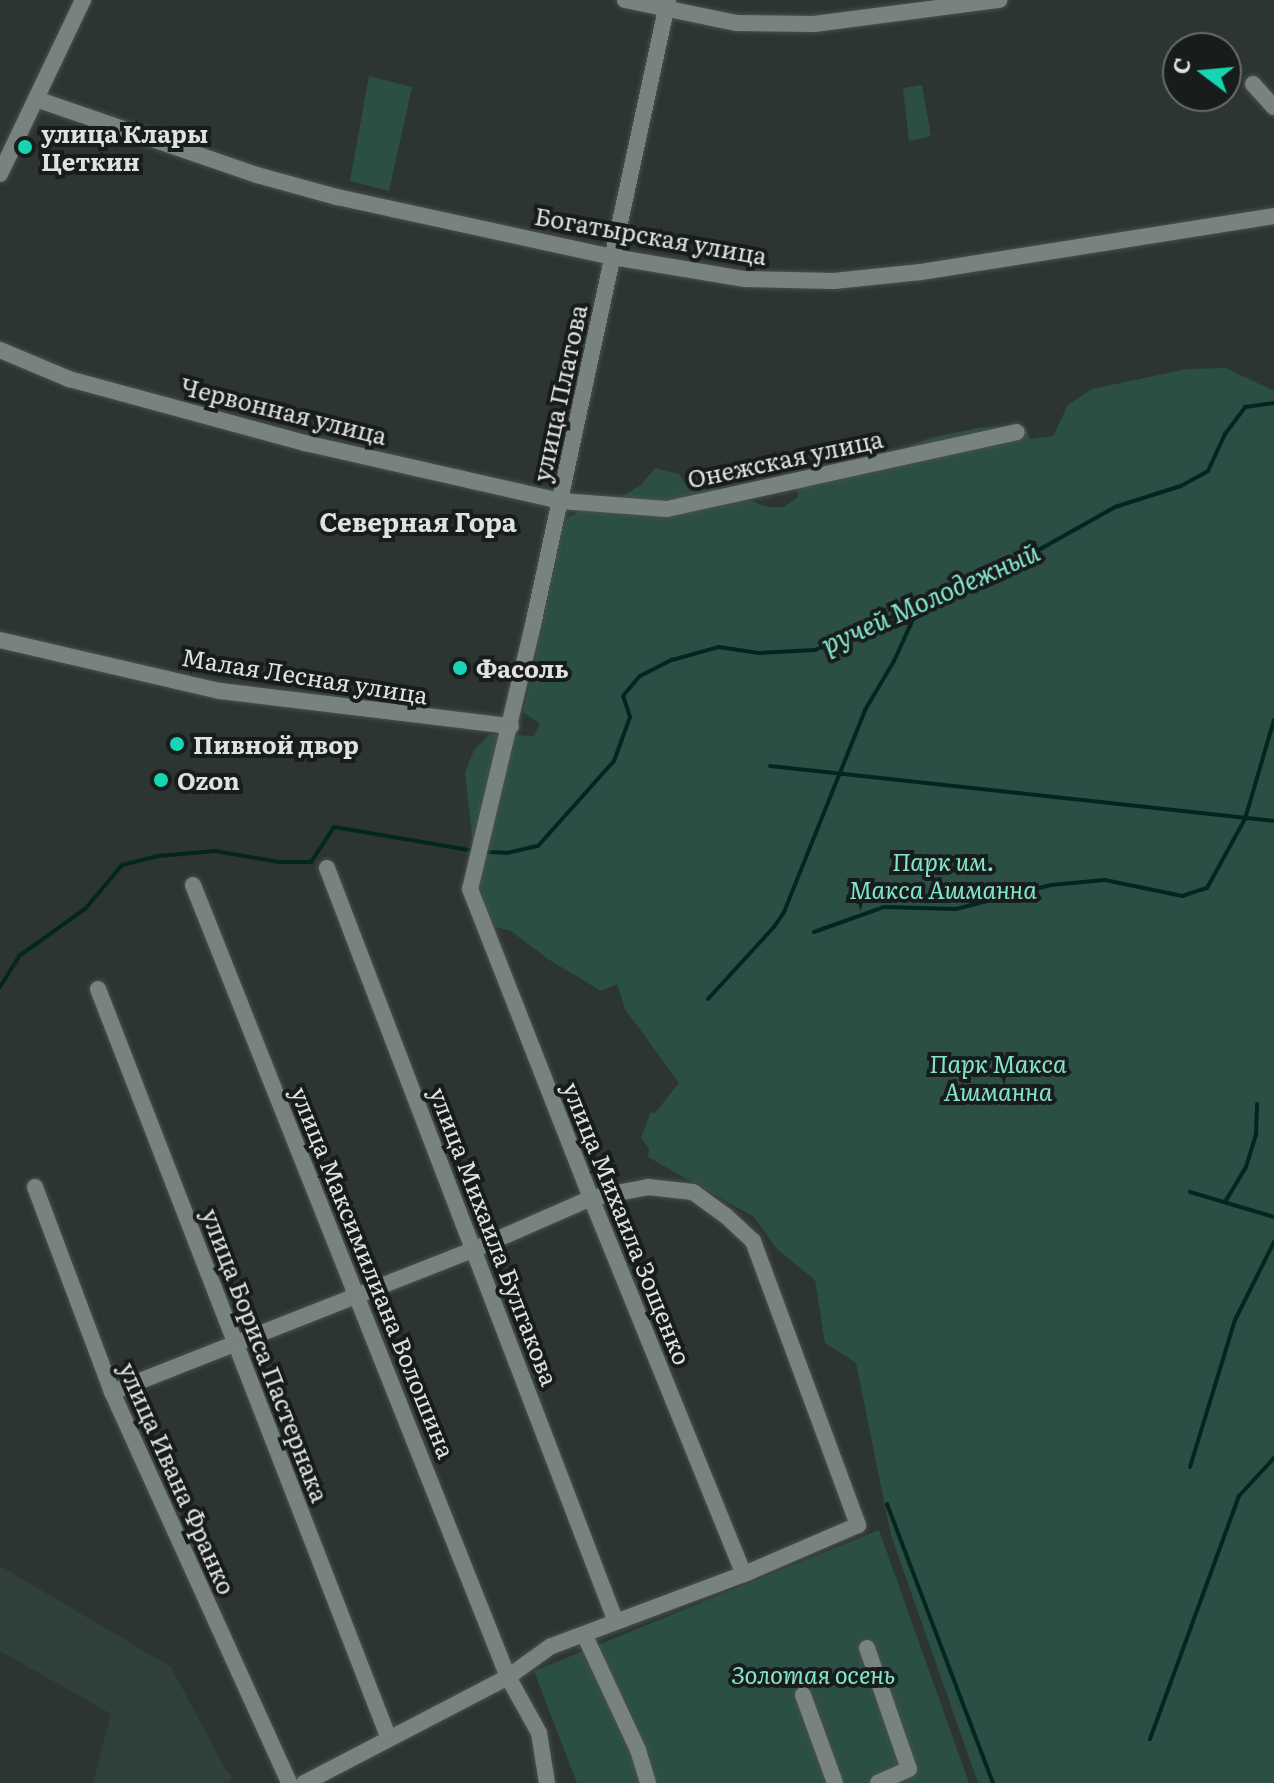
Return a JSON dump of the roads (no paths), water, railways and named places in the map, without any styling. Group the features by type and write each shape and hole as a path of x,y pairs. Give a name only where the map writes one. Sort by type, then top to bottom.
{"street":[{"path":"0,174 83,0"},
{"path":"625,0 667,4 736,23 814,24 999,0"},
{"name":"улица Платова","path":"470,889 511,726 667,4"},
{"path":"1253,84 1274,107"},
{"name":"Богатырская улица","path":"36,99 297,187 613,257 745,279 834,281 921,272 1274,216"},
{"name":"Червонная улица","path":"0,350 69,379 292,439 561,501"},
{"name":"Онежская улица","path":"561,501 667,509 1017,432"},
{"name":"Малая Лесная улица","path":"0,640 220,691 511,726"},
{"name":"улица Михаила Булгакова","path":"327,868 616,1622"},
{"name":"улица Максимилиана Волошина","path":"193,885 508,1677 539,1733 547,1783"},
{"name":"улица Михаила Зощенко","path":"470,889 591,1198 744,1574"},
{"name":"улица Бориса Пастернака","path":"98,989 389,1739"},
{"name":"улица Ивана Франко","path":"35,1187 112,1392 289,1783"},
{"path":"112,1392 475,1249 591,1198 648,1187 693,1192 725,1215 753,1241 858,1525 744,1574 551,1646 508,1677 304,1783"},
{"path":"584,1634 638,1750 648,1783"},
{"path":"867,1648 909,1769 878,1783"},
{"path":"803,1695 835,1783"}],"waterway":[{"name":"ручей Молодежный","path":"484,852 507,853 538,846 614,761 630,717 623,696 640,676 672,660 719,647 759,653 815,650 1010,566 1115,507 1181,486 1208,471 1225,434 1245,407 1274,403"},
{"path":"708,999 784,912 865,710 894,661 920,604"},
{"path":"814,932 884,907 956,909 1051,885 1105,880 1182,896 1207,888 1245,819 1274,720"},
{"path":"770,766 1274,821"},
{"name":"ручей Молодежный","path":"0,987 19,956 85,909 122,865 159,856 215,851 279,862 311,862 334,827 475,851"},
{"path":"1225,1202 1246,1167 1256,1135 1257,1104"},
{"path":"1190,1192 1274,1217"},
{"path":"1190,1467 1235,1320 1274,1242"},
{"path":"1150,1739 1239,1496 1274,1458"},
{"path":"887,1504 993,1783"}],"place":[{"name":"улица Клары Цеткин","path":"25,147"},
{"name":"Фасоль","path":"460,668"},
{"name":"Пивной двор","path":"177,744"},
{"name":"Ozon","path":"161,780"}],"district":[{"name":"Северная Гора","path":"418,521"}],"park label":[{"name":"Парк им. Макса Ашманна","path":"943,875"},
{"name":"Парк Макса Ашманна","path":"998,1077"},
{"name":"Золотая осень","path":"813,1674"}]}
